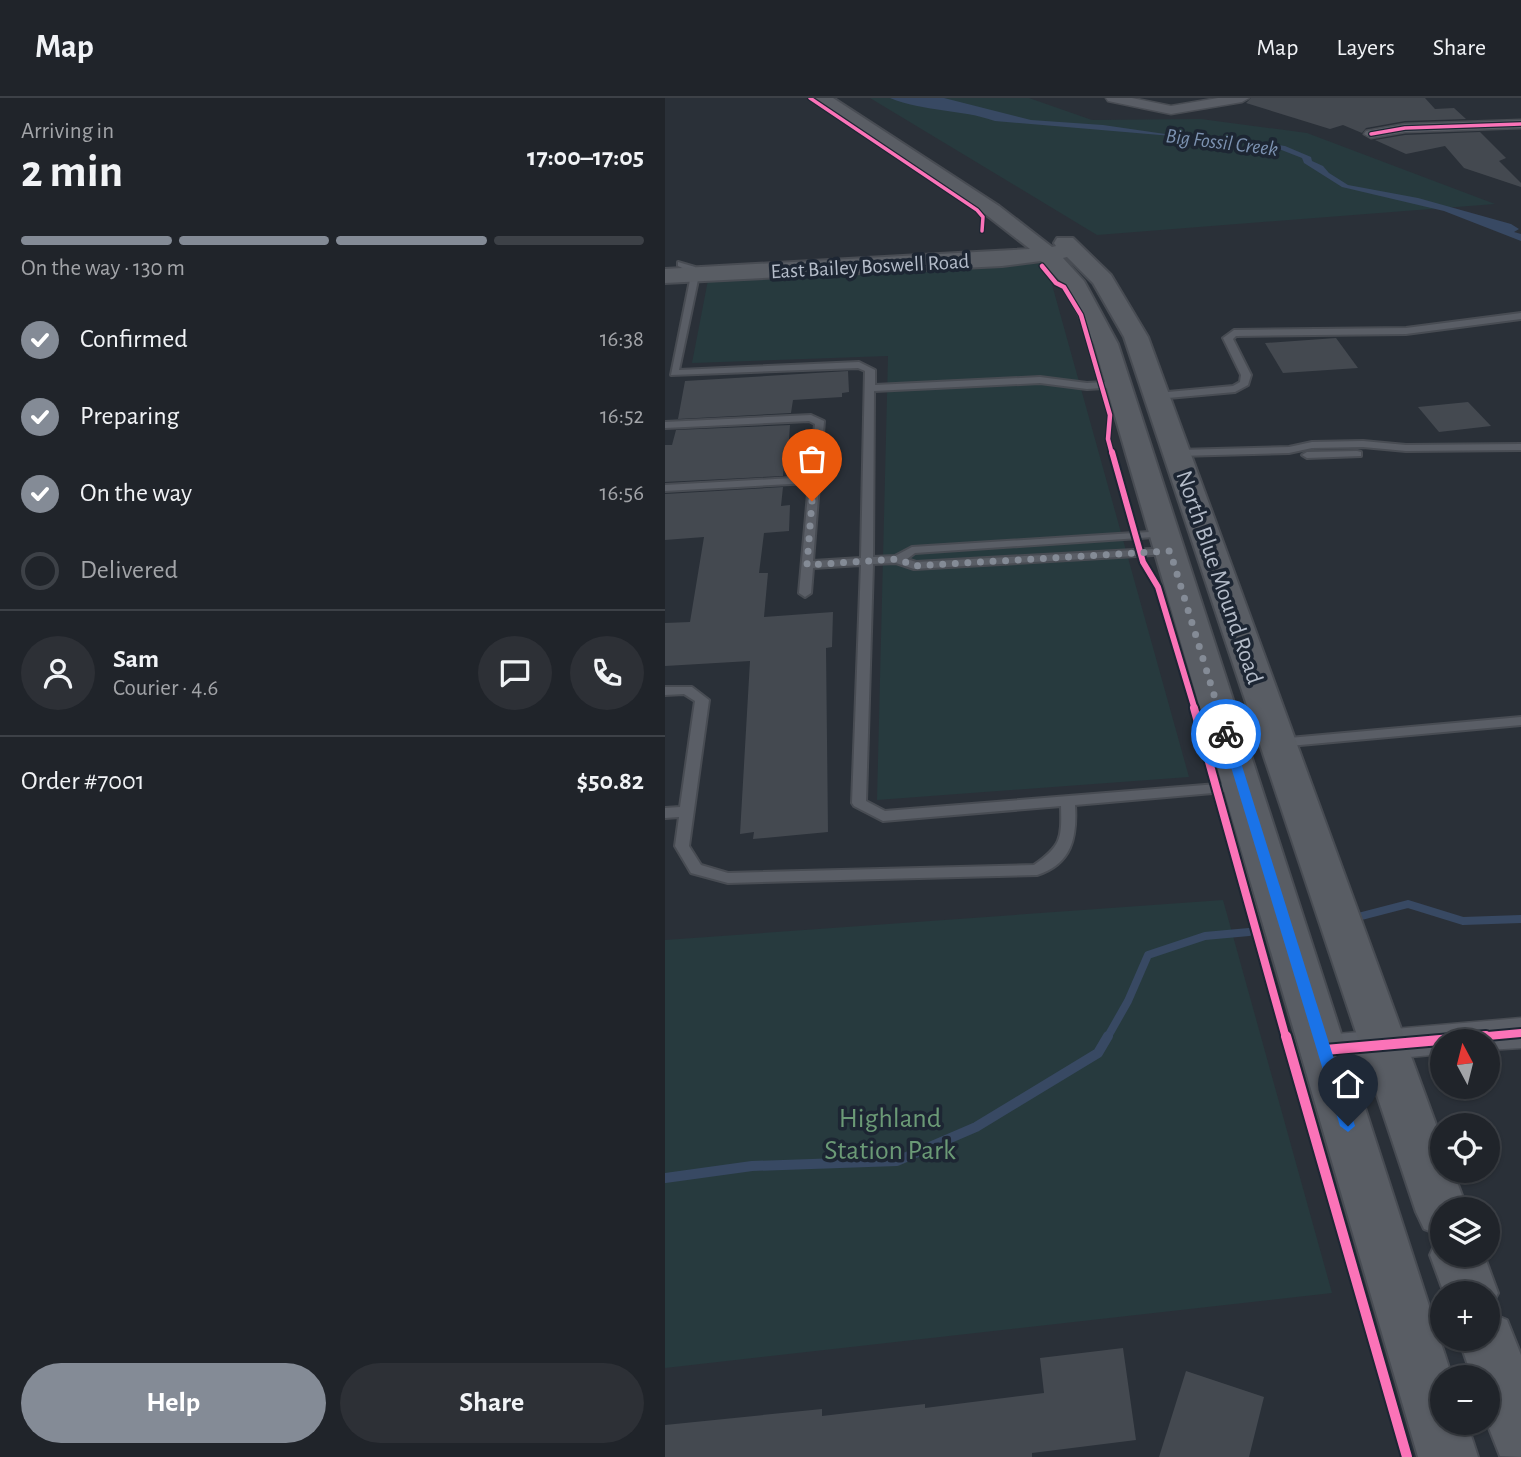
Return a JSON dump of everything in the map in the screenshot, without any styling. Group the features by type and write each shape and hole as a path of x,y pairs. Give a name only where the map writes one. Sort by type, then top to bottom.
{"main road":[{"name":"North Blue Mound Road","path":"853,98 941,156 1055,247 1106,344 1307,990 1448,1457"},
{"name":"North Blue Mound Road","path":"830,99 992,210 1055,247 1103,280 1115,298 1136,337 1178,453 1437,1197"},
{"path":"901,255 952,248 981,239 996,226 992,210"},
{"name":"East Bailey Boswell Road","path":"676,270 1055,247"},
{"name":"East Bailey Boswell Road","path":"676,270 1002,259 1055,247"},
{"path":"1167,543 1179,534 1189,543 1222,637 1251,667"},
{"path":"1491,1351 1521,1435"}],"street":[{"path":"1115,99 1171,110 1243,98"},
{"path":"1371,134 1405,128 1511,128"},
{"path":"1325,1049 1521,1033"}],"lane":[{"path":"676,270 670,375 859,365 870,370 859,803 883,816 1243,787"},
{"path":"1157,396 1235,388 1245,383 1246,374 1228,338 1234,333 1406,331 1521,316"},
{"path":"870,388 1040,380 1087,386 1120,384"},
{"path":"665,425 811,418 820,423 805,593"},
{"path":"1178,453 1289,450 1296,454 1328,455 1380,453 1410,448 1521,447"},
{"path":"665,488 814,480"},
{"path":"807,565 898,559 914,566 1167,543"},
{"path":"665,691 687,690 702,700 682,846 697,869 728,878 1037,870 1060,855 1069,838 1068,803"},
{"path":"1277,743 1521,721"},
{"path":"665,813 687,811"}],"green space":[{"path":"870,98 1029,98 1092,120 1201,119 1307,133 1495,204 1097,235"},
{"path":"1046,263 1189,777 877,800 888,356 692,363 708,280"},
{"name":"Highland Station Park","path":"1223,900 1332,1293 665,1368 665,940"}],"water":[{"path":"890,98 944,98 1031,120 1103,125 1285,146 1311,157 1312,161 1348,185 1418,198 1511,224 1519,229 1514,232 1521,234 1521,241 1444,211 1342,187 1304,163 1302,158 1266,144 995,121 916,106"}],"building":[{"path":"1251,98 1425,98 1435,109 1454,108 1466,119 1405,121 1366,128 1362,133 1343,125 1330,129 1246,103"},
{"path":"1480,132 1506,158 1499,161 1521,183 1521,187 1464,168 1445,146 1406,154 1375,140 1405,135"},
{"path":"1336,338 1358,368 1283,373 1265,343"},
{"path":"848,371 849,392 842,393 842,397 793,400 791,413 678,419 685,381"},
{"path":"1468,402 1491,426 1439,432 1418,407"},
{"path":"790,425 789,439 798,438 796,461 784,461 783,476 665,482 665,445 672,445 676,430"},
{"path":"783,487 781,506 790,505 789,531 764,533 759,573 768,573 764,617 833,612 832,647 826,648 828,832 753,839 754,832 740,834 750,661 665,666 665,623 690,622 704,537 665,540 665,494"},
{"path":"1123,1348 1136,1440 1032,1453 1032,1457 665,1457 665,1425 822,1409 822,1416 925,1404 925,1408 1044,1393 1040,1358"},
{"path":"1186,1371 1264,1397 1249,1457 1159,1457"}],"waterway":[{"path":"1354,918 1408,904 1463,921 1521,919"},
{"path":"1107,1038 1128,1001 1148,955 1205,936 1249,932"},
{"path":"665,1178 752,1166 897,1161 976,1127 1098,1053 1108,1036"}],"cycle path":[{"path":"810,98 977,210 983,217 982,231"},
{"path":"1371,134 1405,128 1521,124"},
{"path":"1042,266 1056,283 1064,287 1081,315 1110,415 1108,439 1143,562 1158,587 1202,735 1407,1457"},
{"path":"1325,1050 1521,1033"}],"way so far":[{"path":"812,501 807,565 898,559 914,566 1170,551 1226,734"}],"route":[{"path":"1226,734 1348,1126"}],"water label":[{"name":"Big Fossil Creek","path":"1222,142"}]}
